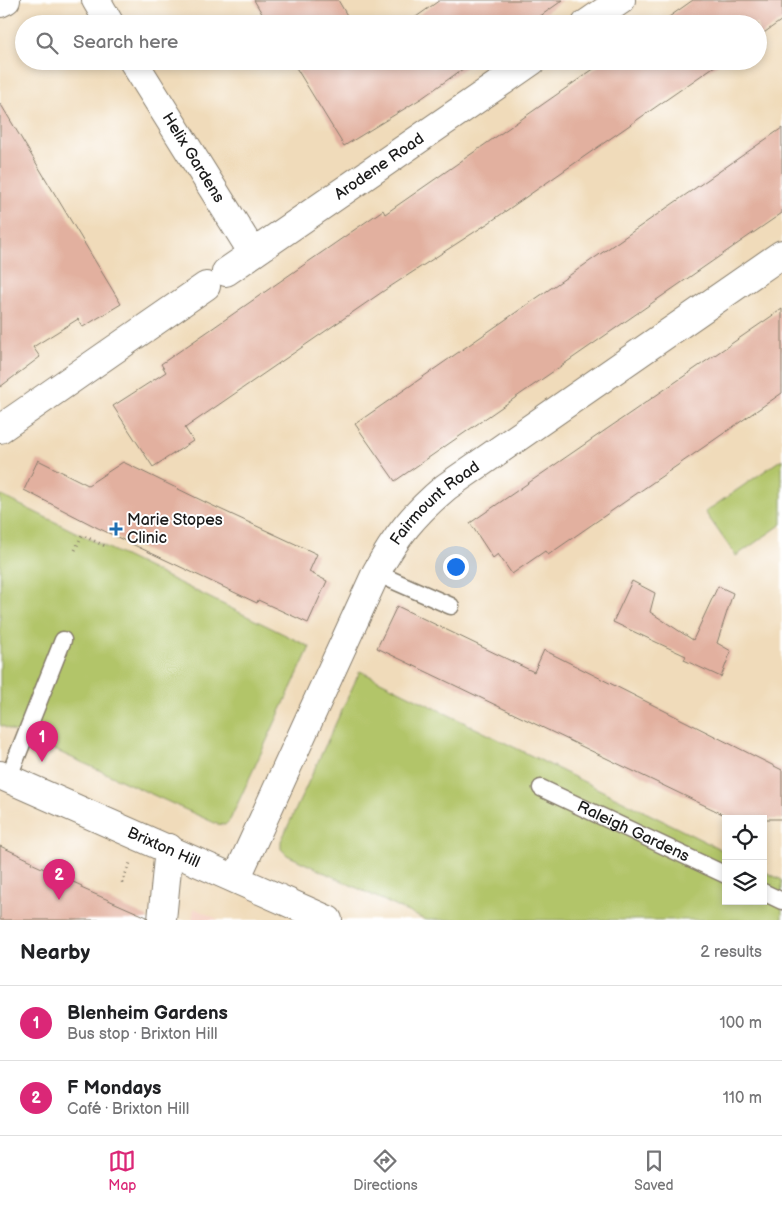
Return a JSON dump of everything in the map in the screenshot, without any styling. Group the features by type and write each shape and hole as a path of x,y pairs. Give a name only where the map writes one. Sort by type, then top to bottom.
{"main road":[{"path":"0,3 6,0"},
{"path":"96,0 105,15"},
{"path":"599,15 621,0"},
{"name":"Helix Gardens","path":"139,70 253,253"},
{"name":"Arodene Road","path":"0,430 519,70"},
{"name":"Fairmount Road","path":"236,879 376,573 392,544 410,521 446,486 782,254"},
{"name":"Brixton Hill","path":"4,777 169,848 328,920"},
{"path":"162,920 169,848"}],"lane":[{"path":"376,573 451,606"},
{"path":"4,777 63,640"},
{"name":"Raleigh Gardens","path":"541,788 722,873"},
{"path":"767,894 782,901"}],"path":[{"path":"75,550 82,535 107,548"},
{"path":"122,883 131,861"}],"shaded area":[{"path":"194,908 219,920 192,920"}],"green space":[{"path":"782,459 782,524 736,556 705,512"},
{"path":"0,495 310,647 230,820 225,825 217,824 0,725"},
{"path":"360,671 722,850 722,905 767,905 767,873 782,880 782,920 425,920 287,855 281,849 281,841"}],"building":[{"path":"254,0 338,0 347,15 263,15"},
{"path":"440,0 563,0 542,15 419,15"},
{"path":"693,0 782,0 782,20 767,31 767,15 672,15"},
{"path":"298,70 461,70 422,98 344,146"},
{"path":"592,70 709,70 490,222 385,290 185,428 193,441 153,467 113,406 166,372 161,364 383,210 385,214"},
{"path":"0,103 121,304 83,327 78,319 33,347 40,357 0,387"},
{"path":"782,128 782,213 395,481 355,424"},
{"path":"782,309 782,393 548,555 545,551 512,574 498,554 493,558 470,523"},
{"path":"38,460 88,485 123,462 317,554 309,572 327,581 308,623 258,600 257,603 98,528 24,490"},
{"path":"632,581 655,593 650,612 693,640 718,586 733,593 717,643 731,651 721,677 684,660 686,656 613,622"},
{"path":"397,606 534,672 544,650 782,770 782,819 767,819 767,815 725,815 377,648"},
{"path":"0,846 32,861 31,863 82,886 81,888 147,917 147,920 0,920"}],"place":[{"name":"Marie Stopes Clinic","path":"116,529"},
{"name":"Blenheim Gardens","path":"42,762"},
{"name":"F Mondays","path":"59,900"}]}
